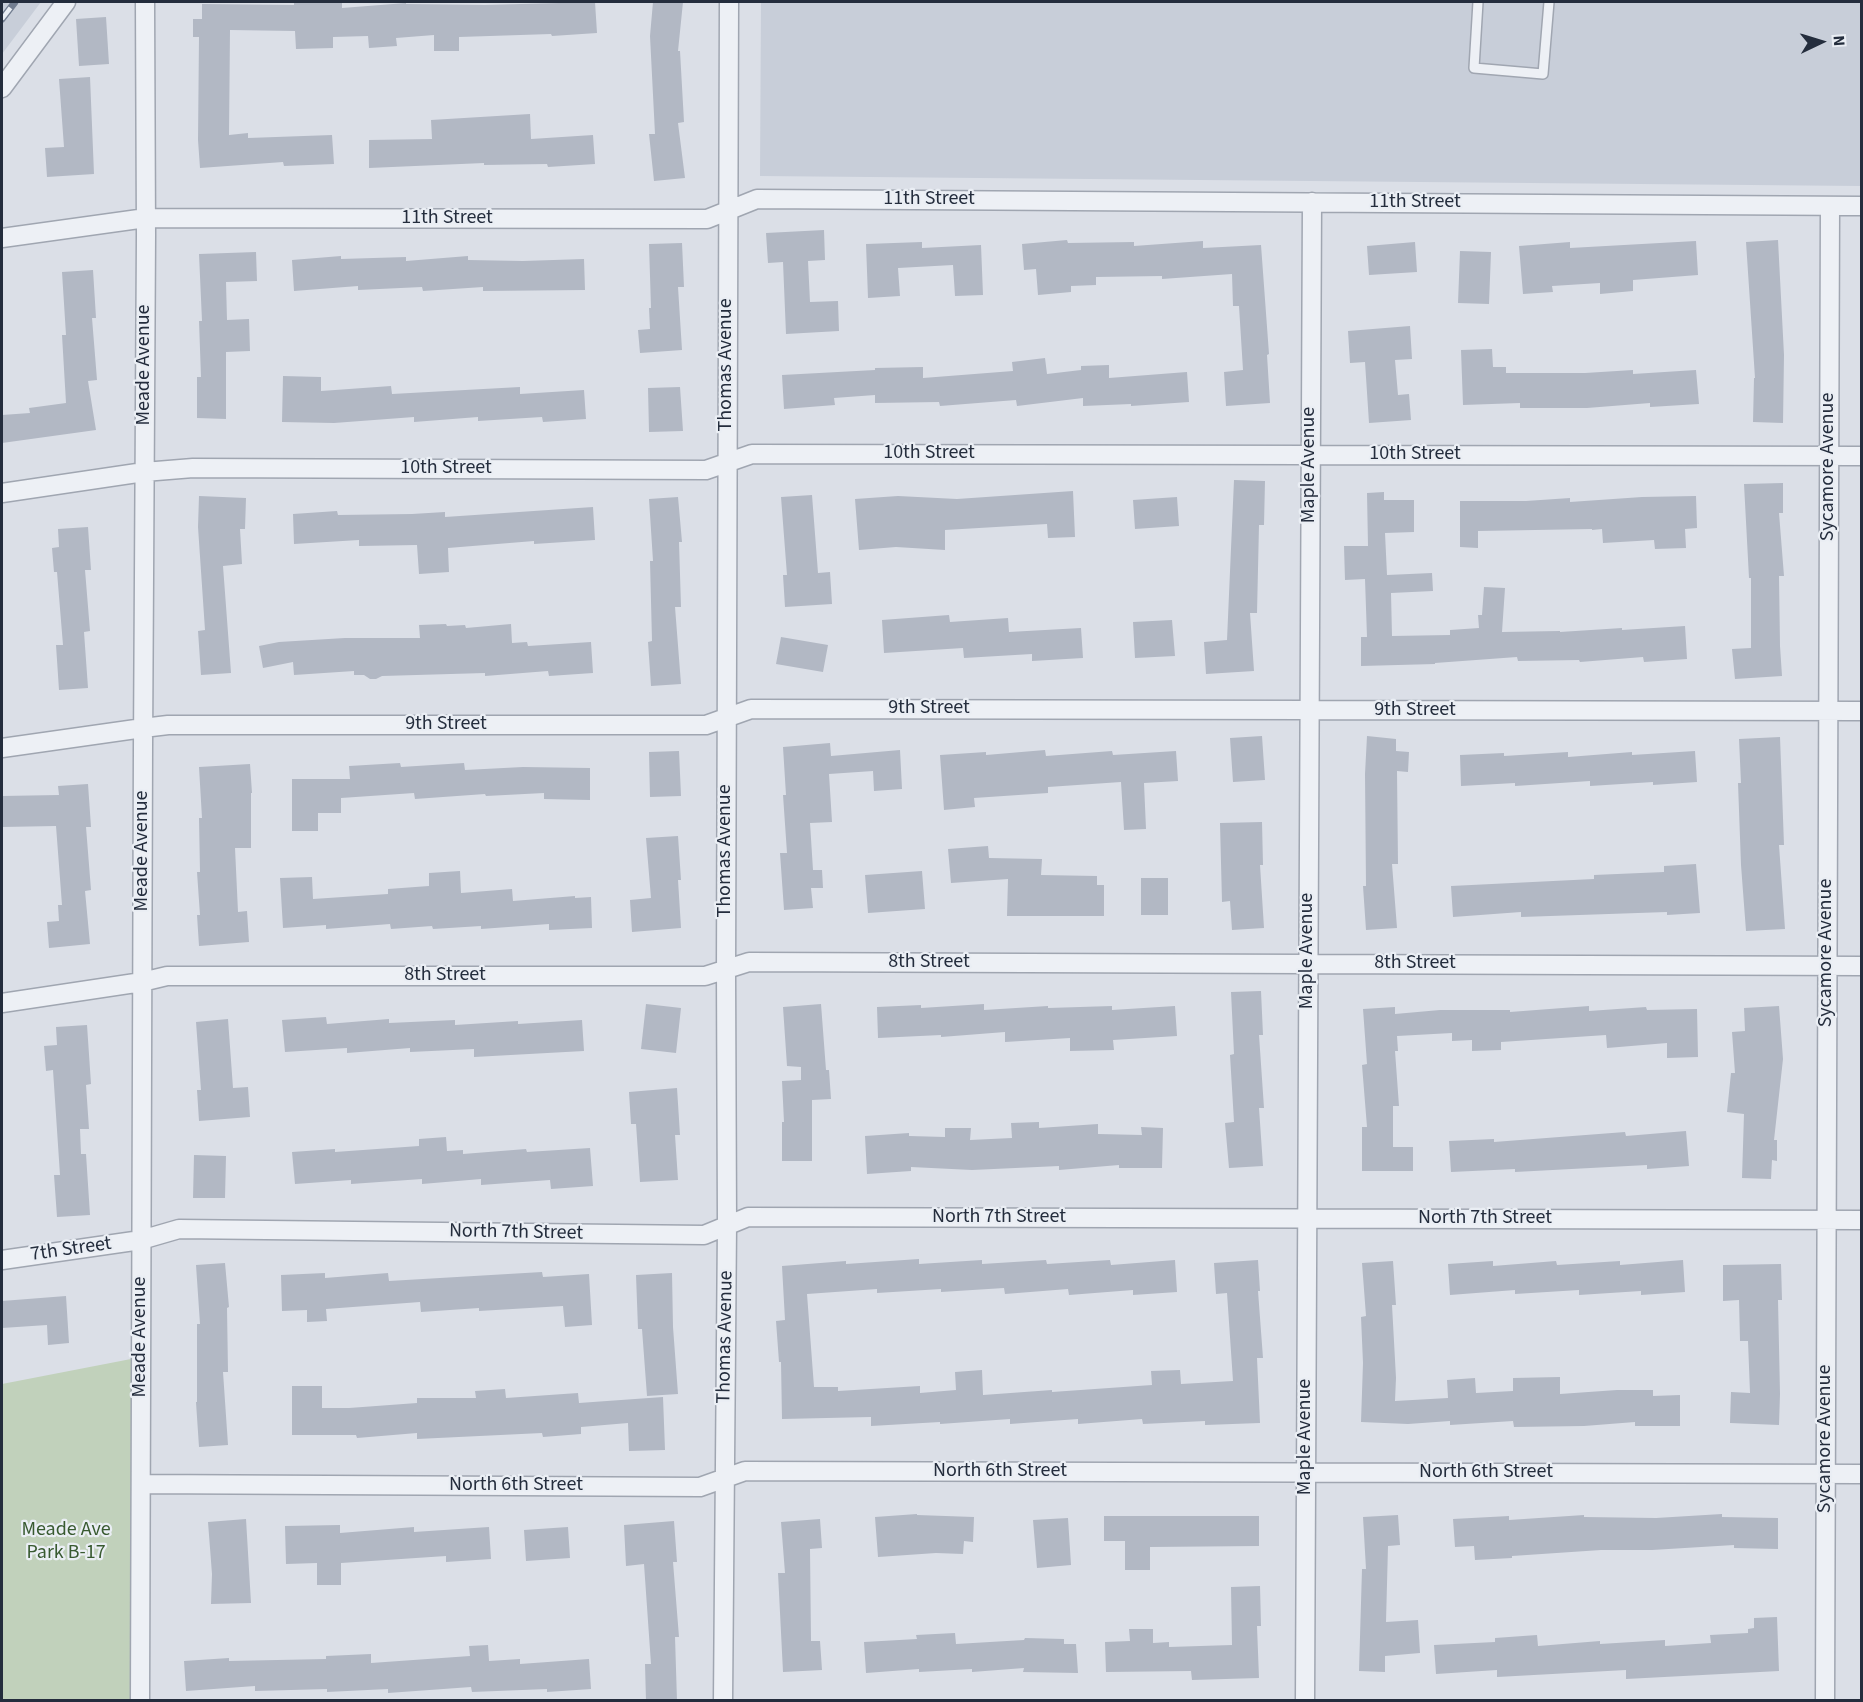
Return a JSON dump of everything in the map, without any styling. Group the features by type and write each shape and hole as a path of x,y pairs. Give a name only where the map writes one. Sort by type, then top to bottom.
{"street":[{"path":"2,88 66,2"},
{"name":"Meade Avenue","path":"140,1701 145,2"},
{"name":"Thomas Avenue","path":"723,1701 727,1225 729,2"},
{"name":"11th Street","path":"2,238 146,218 707,219 757,199 1862,206"},
{"name":"Maple Avenue","path":"1305,1701 1312,202"},
{"name":"Sycamore Avenue","path":"1825,1701 1830,206"},
{"name":"10th Street","path":"2,493 144,472 194,468 706,470 752,454 1862,456"},
{"name":"9th Street","path":"2,748 168,725 706,725 751,709 1862,711"},
{"name":"8th Street","path":"2,1003 142,982 167,976 705,976 749,963 1862,966"},
{"name":"North 7th Street","path":"141,1240 179,1229 704,1235 748,1217 1862,1220"},
{"name":"7th Street","path":"2,1260 141,1240"},
{"name":"North 6th Street","path":"141,1484 700,1486 745,1471 1862,1474"}],"lane":[{"path":"1479,2 1474,68 1543,74 1549,2"}],"shaded area":[{"path":"2,2 41,2 2,54"},
{"path":"761,2 1861,2 1861,186 760,176"}],"green space":[{"name":"Meade Ave Park B-17","path":"131,1359 131,1700 2,1700 2,1384"}],"building":[{"path":"294,2 342,2 342,8 406,3 485,5 595,2 597,33 459,37 459,51 434,51 434,35 396,38 397,46 369,48 368,36 333,37 333,48 296,49 295,31 230,30 229,135 248,133 248,138 332,135 334,164 284,166 283,162 200,168 199,37 193,37 193,19 202,19 202,4 294,5"},
{"path":"653,2 683,2 678,51 680,51 684,122 678,123 685,178 654,181 649,134 655,134 650,36"},
{"path":"106,17 109,64 79,66 76,19"},
{"path":"90,77 94,174 47,177 45,148 64,147 59,79"},
{"path":"530,114 531,139 593,135 595,164 548,167 547,164 484,165 484,163 369,168 369,140 432,139 431,120"},
{"path":"824,230 825,260 808,261 810,302 838,301 839,331 786,334 783,262 768,263 766,233"},
{"path":"1067,240 1068,243 1134,242 1134,246 1203,241 1203,248 1261,245 1270,403 1226,406 1224,372 1243,370 1239,306 1233,306 1232,274 1162,279 1162,276 1096,277 1096,285 1071,286 1071,292 1038,295 1036,269 1024,270 1022,244"},
{"path":"1778,240 1784,355 1783,423 1753,422 1755,378 1746,242"},
{"path":"1696,241 1698,275 1633,280 1633,291 1600,294 1600,283 1552,286 1553,292 1523,294 1519,246 1570,242 1570,248"},
{"path":"922,242 922,248 981,245 983,295 955,296 953,265 898,268 900,296 868,298 866,244"},
{"path":"1415,242 1417,272 1369,275 1367,246"},
{"path":"682,243 684,287 678,287 682,350 640,353 638,330 650,329 649,244"},
{"path":"1460,251 1491,252 1489,304 1458,303"},
{"path":"256,252 257,281 226,282 227,320 249,319 250,351 226,352 226,419 197,418 197,377 201,377 199,321 202,321 199,254"},
{"path":"341,256 341,259 406,257 406,261 468,256 468,260 584,259 585,290 483,291 483,287 423,291 422,287 358,290 358,286 294,291 292,260"},
{"path":"93,270 96,318 92,318 97,380 88,381 96,430 2,443 2,415 30,413 29,408 66,403 62,335 66,335 62,272"},
{"path":"1410,326 1412,359 1395,360 1398,395 1409,394 1411,420 1369,423 1365,362 1350,363 1348,331"},
{"path":"1492,349 1493,367 1506,367 1506,373 1585,373 1633,370 1633,374 1696,370 1699,404 1650,407 1650,403 1587,408 1520,408 1520,403 1463,405 1461,350"},
{"path":"1045,358 1047,374 1081,370 1081,366 1109,365 1109,378 1187,372 1189,402 1131,406 1131,404 1083,406 1083,398 1017,406 1016,400 940,406 939,402 875,403 875,395 834,398 835,405 784,409 782,375 923,367 923,378 1013,371 1012,362"},
{"path":"283,376 321,377 321,391 391,386 392,394 520,387 520,394 584,390 586,419 543,422 542,417 478,421 478,417 414,422 414,417 334,423 282,422"},
{"path":"680,387 683,431 649,432 648,388"},
{"path":"1234,480 1265,481 1264,525 1259,525 1257,613 1250,613 1254,671 1206,674 1204,642 1227,640"},
{"path":"1783,483 1783,513 1779,513 1784,576 1779,576 1782,676 1735,679 1732,649 1751,648 1751,578 1749,578 1744,484"},
{"path":"1073,491 1075,537 1048,538 1047,524 945,530 945,550 896,547 859,550 855,499 898,496 957,499"},
{"path":"1384,492 1384,500 1414,500 1414,532 1385,533 1387,575 1432,573 1433,591 1391,593 1392,636 1450,635 1450,630 1479,628 1478,615 1482,615 1484,587 1505,588 1502,632 1560,632 1622,628 1622,630 1685,626 1687,659 1644,662 1643,657 1580,662 1579,660 1518,661 1517,657 1435,664 1361,666 1361,637 1367,637 1365,579 1345,580 1344,546 1368,546 1367,493"},
{"path":"812,495 818,573 830,572 832,604 785,607 783,575 787,575 781,497"},
{"path":"199,496 246,498 245,529 240,529 242,564 223,566 231,673 201,675 198,631 205,630 198,527"},
{"path":"1696,496 1697,528 1685,529 1686,548 1655,549 1654,540 1603,543 1602,529 1478,531 1478,548 1460,547 1460,501 1570,498 1570,502"},
{"path":"678,497 682,542 679,542 681,607 675,607 681,684 651,686 648,642 652,641 650,561 653,561 649,499"},
{"path":"1177,497 1179,526 1135,529 1133,500"},
{"path":"593,507 595,540 534,544 534,541 448,548 449,572 419,574 417,545 359,546 359,540 294,544 293,514 337,511 338,515 445,512 445,517"},
{"path":"88,527 91,570 85,570 90,631 84,632 88,688 59,690 56,645 63,645 57,572 54,572 52,548 59,547 58,529"},
{"path":"949,615 950,622 1008,618 1009,632 1081,628 1083,658 1032,661 1032,654 964,658 963,648 884,653 882,620"},
{"path":"1172,620 1175,656 1135,658 1133,622"},
{"path":"446,624 447,626 465,625 466,628 511,624 512,643 527,642 528,646 591,642 593,673 549,676 548,671 485,676 485,673 382,676 376,679 354,675 354,671 294,675 293,662 263,668 259,646 279,642 345,638 420,638 419,625"},
{"path":"781,637 828,645 823,672 776,664"},
{"path":"1262,736 1265,780 1233,782 1230,738"},
{"path":"1367,736 1396,739 1396,751 1409,752 1408,772 1397,771 1398,864 1392,864 1397,928 1366,930 1363,886 1366,886"},
{"path":"1780,737 1784,845 1779,845 1785,929 1746,931 1738,783 1741,783 1739,739"},
{"path":"830,743 831,756 900,750 902,789 874,791 873,771 829,774 832,822 810,823 813,870 822,870 823,888 811,888 813,908 784,910 780,853 787,853 783,795 786,795 783,747"},
{"path":"1045,750 1046,756 1112,751 1113,755 1176,751 1178,781 1144,783 1146,829 1124,830 1121,782 1048,787 1048,793 974,798 975,807 944,810 940,755 986,752 986,755"},
{"path":"679,751 681,796 650,797 649,752"},
{"path":"1695,751 1697,782 1590,786 1590,781 1515,786 1515,783 1461,786 1460,755 1504,753 1504,756 1568,752 1568,757 1632,752 1632,755"},
{"path":"400,763 401,767 464,763 465,770 523,767 590,768 590,800 544,799 544,793 415,799 414,793 341,798 341,813 318,813 318,831 292,831 292,779 350,779 349,766"},
{"path":"250,764 251,848 235,848 238,912 247,911 249,942 199,946 197,915 200,915 197,872 200,872 199,818 202,818 199,767"},
{"path":"88,784 91,827 86,827 91,890 85,891 90,944 49,948 47,922 59,921 58,905 62,905 56,826 2,827 2,796 59,795 58,786"},
{"path":"1262,822 1263,865 1260,865 1264,928 1232,930 1230,901 1222,902 1220,823"},
{"path":"678,836 681,928 632,932 630,900 651,898 646,838"},
{"path":"988,846 989,858 1042,859 1041,875 1097,876 1097,885 1104,885 1104,916 1007,916 1008,879 951,883 948,849"},
{"path":"1696,864 1700,913 1521,917 1521,912 1453,917 1451,886 1594,879 1594,875 1664,872 1664,866"},
{"path":"460,871 461,893 512,889 513,901 575,896 575,898 591,897 592,928 549,930 549,924 481,929 481,926 433,929 432,926 391,929 390,924 326,929 326,925 283,928 280,878 312,877 313,899 388,894 388,889 429,886 429,873"},
{"path":"922,871 925,909 868,913 865,875"},
{"path":"1141,878 1168,878 1168,915 1141,915"},
{"path":"1261,991 1263,1035 1259,1035 1264,1108 1259,1108 1263,1166 1229,1168 1225,1123 1234,1122 1230,1055 1234,1054 1231,992"},
{"path":"646,1004 681,1008 676,1053 641,1049"},
{"path":"821,1004 826,1070 829,1070 831,1099 812,1100 812,1161 782,1161 782,1122 784,1122 782,1081 801,1080 801,1067 787,1066 783,1007"},
{"path":"984,1004 984,1010 1048,1006 1048,1008 1112,1006 1112,1010 1175,1006 1177,1036 1113,1040 1114,1050 1070,1051 1070,1038 1005,1042 1005,1032 941,1037 941,1035 878,1038 877,1007 921,1005 921,1008"},
{"path":"1589,1006 1589,1011 1646,1007 1647,1010 1697,1009 1698,1057 1667,1058 1667,1043 1607,1048 1606,1035 1501,1042 1501,1050 1472,1051 1472,1040 1452,1041 1452,1033 1397,1036 1398,1051 1395,1051 1399,1106 1393,1106 1393,1147 1413,1147 1413,1171 1362,1171 1362,1127 1367,1127 1362,1065 1367,1064 1363,1009 1395,1007 1395,1014 1440,1010 1510,1010 1510,1012"},
{"path":"1779,1006 1783,1059 1774,1140 1777,1140 1777,1161 1772,1160 1771,1179 1742,1178 1744,1114 1727,1112 1731,1073 1735,1073 1732,1032 1745,1031 1744,1008"},
{"path":"326,1017 327,1024 389,1019 389,1023 455,1020 455,1025 582,1020 584,1051 474,1057 474,1049 410,1052 410,1048 347,1053 347,1048 285,1052 282,1020"},
{"path":"228,1019 233,1088 248,1087 250,1117 199,1121 197,1090 201,1090 196,1022"},
{"path":"87,1025 91,1084 86,1085 89,1129 80,1129 81,1154 86,1154 90,1215 57,1217 54,1175 60,1175 53,1070 46,1071 44,1046 57,1045 56,1027"},
{"path":"677,1088 680,1135 675,1135 678,1180 640,1182 636,1124 631,1124 629,1092"},
{"path":"1039,1122 1039,1128 1098,1124 1098,1134 1142,1135 1141,1127 1163,1128 1162,1168 1119,1168 1119,1165 1059,1170 1059,1166 972,1170 911,1167 911,1171 867,1174 865,1136 909,1133 909,1136 945,1137 945,1128 971,1128 970,1140 1012,1138 1011,1123"},
{"path":"1686,1131 1689,1166 1647,1169 1647,1165 1515,1172 1515,1169 1451,1172 1449,1141 1494,1139 1494,1142 1625,1132 1626,1136"},
{"path":"446,1137 447,1151 463,1150 463,1154 526,1149 527,1152 590,1148 593,1186 551,1189 550,1180 481,1185 481,1179 422,1184 422,1179 351,1184 351,1180 295,1184 292,1152 335,1149 335,1152 419,1146 419,1139"},
{"path":"194,1155 226,1156 225,1198 193,1198"},
{"path":"919,1259 919,1264 982,1260 982,1264 1046,1260 1047,1264 1110,1260 1111,1265 1175,1260 1177,1292 1133,1295 1133,1290 1069,1295 1068,1289 1005,1294 1004,1288 877,1293 877,1289 807,1294 814,1387 838,1387 838,1391 920,1386 920,1393 956,1390 955,1372 982,1370 983,1395 1152,1385 1151,1371 1180,1370 1181,1384 1233,1381 1227,1293 1216,1294 1214,1263 1258,1260 1263,1358 1257,1358 1260,1423 1205,1425 1205,1421 1143,1424 1142,1419 1078,1424 1078,1419 1010,1424 1010,1419 871,1426 871,1417 782,1419 781,1362 779,1362 776,1321 785,1320 782,1266"},
{"path":"1683,1260 1685,1292 1641,1295 1641,1291 1579,1295 1579,1290 1515,1294 1515,1290 1450,1295 1448,1264 1493,1261 1493,1266 1556,1261 1557,1265 1620,1261 1620,1265"},
{"path":"1393,1261 1396,1305 1392,1305 1395,1401 1448,1398 1447,1380 1475,1378 1476,1393 1513,1391 1513,1378 1560,1377 1560,1394 1653,1390 1653,1396 1680,1395 1680,1426 1635,1426 1635,1422 1584,1426 1514,1427 1513,1421 1450,1425 1450,1421 1408,1424 1361,1422 1363,1363 1361,1317 1366,1316 1362,1263"},
{"path":"225,1263 229,1307 227,1308 228,1372 223,1372 228,1445 199,1447 196,1402 197,1324 200,1324 196,1265"},
{"path":"1781,1264 1782,1300 1778,1300 1779,1425 1730,1423 1731,1392 1750,1393 1748,1341 1740,1341 1739,1300 1723,1301 1723,1265"},
{"path":"542,1272 543,1277 589,1274 592,1325 565,1327 563,1306 421,1312 420,1302 326,1309 327,1321 307,1322 307,1310 282,1311 281,1275 325,1273 325,1278 388,1273 389,1281"},
{"path":"672,1273 678,1394 647,1396 642,1329 638,1329 636,1275"},
{"path":"66,1296 69,1343 48,1345 47,1325 2,1328 2,1301"},
{"path":"292,1386 322,1386 322,1408 417,1403 417,1398 476,1398 475,1391 505,1389 506,1398 578,1393 579,1403 663,1397 665,1450 629,1451 628,1423 581,1427 581,1434 543,1437 542,1433 417,1439 417,1433 357,1438 356,1435 292,1435"},
{"path":"917,1514 974,1517 973,1542 964,1541 963,1554 936,1553 878,1557 875,1517"},
{"path":"1722,1514 1722,1517 1778,1518 1778,1549 1734,1548 1734,1545 1652,1550 1601,1550 1475,1560 1474,1546 1455,1547 1453,1519 1509,1516 1509,1520 1584,1515 1584,1517 1656,1518"},
{"path":"1398,1515 1400,1545 1388,1546 1386,1622 1418,1620 1420,1653 1385,1656 1385,1672 1359,1671 1362,1569 1366,1569 1363,1517"},
{"path":"1104,1516 1259,1516 1259,1546 1150,1547 1150,1570 1125,1570 1125,1541 1104,1541"},
{"path":"1068,1518 1071,1565 1037,1568 1033,1520"},
{"path":"246,1519 251,1603 211,1604 212,1574 208,1522"},
{"path":"820,1519 822,1548 810,1549 811,1641 820,1641 822,1670 783,1672 778,1573 785,1573 781,1522"},
{"path":"674,1521 677,1562 673,1562 679,1637 675,1637 677,1701 646,1701 645,1664 651,1664 644,1564 626,1566 624,1525"},
{"path":"340,1525 340,1533 414,1527 414,1532 489,1527 491,1559 446,1562 446,1556 341,1563 341,1585 317,1585 317,1563 286,1564 285,1526"},
{"path":"568,1527 570,1558 526,1561 524,1530"},
{"path":"1260,1586 1261,1626 1257,1626 1259,1678 1192,1680 1191,1671 1106,1672 1105,1642 1130,1641 1129,1629 1153,1629 1153,1643 1169,1642 1169,1647 1232,1645 1231,1587"},
{"path":"1777,1617 1779,1671 1626,1679 1626,1670 1497,1677 1497,1670 1436,1674 1434,1645 1495,1642 1495,1638 1537,1635 1538,1646 1600,1641 1600,1644 1665,1640 1665,1646 1711,1643 1710,1635 1748,1633 1748,1629 1754,1628 1754,1618"},
{"path":"955,1633 956,1644 1024,1640 1025,1638 1064,1639 1064,1644 1076,1644 1078,1673 1023,1672 1024,1668 972,1672 972,1669 919,1672 919,1669 866,1673 864,1642 917,1639 916,1635"},
{"path":"488,1645 489,1661 520,1659 520,1664 589,1659 591,1689 547,1692 547,1689 472,1692 471,1687 388,1693 388,1689 327,1692 327,1689 255,1691 255,1686 186,1691 184,1661 229,1658 229,1661 326,1659 326,1656 371,1654 371,1663 470,1656 469,1646"}],"railway":[{"path":"2,19 15,2"}]}
